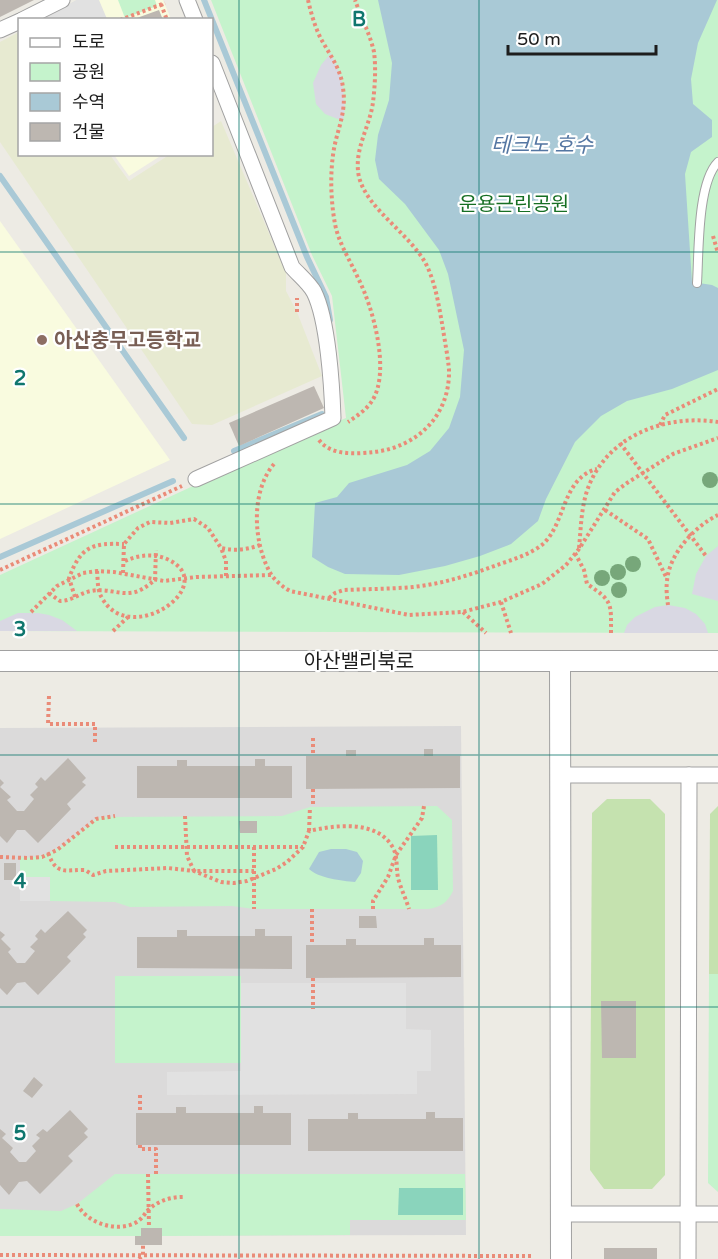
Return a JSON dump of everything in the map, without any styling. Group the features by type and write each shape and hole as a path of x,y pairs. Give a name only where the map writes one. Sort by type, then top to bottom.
{"street":[{"path":"25,18 62,0"},
{"path":"187,0 194,18"},
{"path":"0,30 18,21"},
{"path":"196,479 333,418 330,369 322,316 314,291 292,267 213,66"},
{"name":"아산밸리북로","path":"0,661 718,661"},
{"path":"560,661 561,1259"},
{"path":"561,775 718,775"},
{"path":"688,1259 689,775"},
{"path":"561,1214 718,1214"}],"lane":[{"path":"697,283 703,194 718,162"}],"path":[{"path":"308,0 314,22 321,39 337,65 344,88 343,121 333,155 332,192 335,225 368,300 378,342 378,389 371,402 361,413 340,428"},
{"path":"325,435 318,439 323,447 353,453 385,450 414,439 426,430 436,417 447,390 449,370 435,287 426,264 373,201 363,187 359,176 358,153 373,104 375,72 374,51 355,0"},
{"path":"125,18 163,3 167,18"},
{"path":"659,425 665,415 718,389"},
{"path":"579,549 588,488 597,469 620,443 659,425 675,421 718,422"},
{"path":"279,458 264,479 259,496 256,523 260,545 272,575 290,591 409,615 462,612 501,602 542,584 566,565 579,549 615,492 642,472 673,454 718,438"},
{"path":"620,443 706,555"},
{"path":"328,598 344,590 413,587 438,583 481,571 530,551 540,546 554,531 565,501 579,478 588,471 597,469"},
{"path":"0,570 196,479"},
{"path":"605,510 648,539 667,580"},
{"path":"668,605 667,580 671,566 690,535 701,524 718,514"},
{"path":"123,573 124,544 138,528 150,522 170,523 194,519 208,528 221,548 226,561 226,576"},
{"path":"75,597 69,578 84,550 102,543 124,544"},
{"path":"221,548 248,549 260,545"},
{"path":"155,580 156,550"},
{"path":"575,553 584,570 587,584 603,594 612,605 612,633"},
{"path":"97,571 99,590 110,609 115,613 129,616 149,615 166,608 176,599 186,578 184,572 171,561 156,556 139,555 123,562"},
{"path":"31,612 49,593 69,578 83,573 97,571 123,573 155,580 272,575"},
{"path":"49,593 60,602 68,601 90,591 113,590 129,594 141,590 155,580"},
{"path":"501,602 511,633"},
{"path":"462,612 486,633"},
{"path":"113,631 129,616"},
{"path":"49,696 48,724 95,724 95,745"},
{"path":"313,738 313,756"},
{"path":"185,816 187,856 194,871 221,882 234,884 276,869 303,847 309,831 313,789"},
{"path":"373,909 373,901 388,877 396,855 422,818 424,806"},
{"path":"0,857 42,856 57,850 96,819 115,816"},
{"path":"309,831 341,826 372,830 387,839 394,848 399,881 409,909"},
{"path":"115,847 303,847"},
{"path":"254,847 254,909"},
{"path":"48,853 55,865 69,872 85,870 93,875 106,871 159,868 194,871 254,871"},
{"path":"312,909 312,945"},
{"path":"313,978 313,1008"},
{"path":"140,1095 140,1113"},
{"path":"140,1145 140,1149 156,1149 156,1174"},
{"path":"148,1174 149,1228"},
{"path":"76,1204 82,1214 89,1219 115,1226 134,1224 148,1210 170,1198 183,1197"},
{"path":"139,1259 143,1255 143,1245"},
{"path":"0,1255 19,1257 532,1256"}],"shaded area":[{"path":"76,0 163,0 171,18 43,18"},
{"path":"76,0 99,0 107,18 43,18"},
{"path":"18,33 18,156 111,156 129,181 167,156 213,156 213,126 221,121 286,273 286,291 297,312 322,376 212,425 192,424 0,142 0,42"},
{"path":"331,53 343,88 345,108 343,121 325,114 316,104 313,83 321,65"},
{"path":"115,156 160,156 129,176"},
{"name":"아산충무고등학교","path":"0,221 170,460 0,539"},
{"path":"718,546 718,601 692,594 696,574 706,556"},
{"path":"668,605 685,608 696,614 705,624 708,633 624,633 627,625 635,617 655,607"},
{"path":"18,613 49,615 62,620 77,631 0,631 0,621"},
{"path":"461,726 466,1235 0,1236 0,728"},
{"path":"20,877 50,877 50,901 20,901"},
{"path":"241,983 406,983 406,1029 431,1030 431,1071 417,1071 417,1094 167,1095 167,1072 241,1071"}],"green space":[{"path":"118,0 155,0 157,6 125,18"},
{"name":"운용근린공원","path":"211,0 718,0 718,633 0,631 0,575 346,418 332,296 312,255"},
{"path":"607,799 650,799 665,814 665,1175 652,1189 604,1189 590,1170 592,813"},
{"path":"437,806 452,820 453,891 443,904 428,909 130,907 115,902 50,901 50,877 20,877 20,857 31,858 51,852 102,817 282,816 310,807"},
{"path":"718,806 718,974 709,974 710,814"},
{"path":"437,835 438,890 411,890 411,836"},
{"path":"709,974 718,974 718,1192 708,1183"},
{"path":"115,976 241,976 241,1063 115,1063"},
{"path":"115,1174 465,1174 466,1220 350,1220 350,1235 162,1236 141,1228 141,1236 0,1236 0,1209 61,1211 77,1204"},
{"path":"399,1188 463,1188 463,1215 398,1215"}],"water":[{"name":"테크노 호수","path":"378,0 717,0 698,43 691,79 693,104 712,120 712,137 691,152 685,174 692,282 718,288 718,370 672,389 627,401 601,416 575,442 546,499 538,521 511,544 445,566 399,575 345,574 312,557 315,503 337,497 349,483 407,465 430,451 449,428 460,397 464,350 448,274 439,250 405,204 379,179 375,160 378,135 389,100 392,63"},
{"path":"331,849 357,852 363,861 361,873 355,882 324,877 309,869 319,852"}],"building":[{"path":"0,0 34,0 0,17"},
{"path":"159,10 162,18 137,18"},
{"path":"314,386 324,408 239,446 229,423"},
{"path":"424,749 433,749 433,756 460,756 460,788 306,789 306,756 346,756 346,750 356,750 356,756 424,756"},
{"path":"68,758 86,778 82,782 86,785 67,804 71,809 38,843 25,830 17,830 7,843 0,836 0,787 11,797 7,800 17,811 24,811 34,799 30,795 38,787 35,784 41,777 45,781"},
{"path":"255,759 265,759 265,766 292,766 292,798 137,798 137,766 177,766 177,760 187,760 187,766 255,766"},
{"path":"239,821 257,821 257,833 240,833"},
{"path":"4,863 16,863 16,880 4,880"},
{"path":"68,911 87,930 83,934 86,937 67,957 71,961 38,995 25,982 17,983 7,995 0,988 0,931 5,935 1,939 11,949 8,952 17,963 25,963 35,951 30,947 38,939 35,936 41,929 45,933"},
{"path":"359,916 376,916 377,928 359,928"},
{"path":"255,929 265,929 265,936 292,936 292,969 137,968 137,937 177,937 177,930 187,930 187,936 255,936"},
{"path":"424,938 434,938 434,945 461,945 461,977 306,978 306,945 346,945 346,939 356,939 356,945 424,945"},
{"path":"601,1001 636,1001 636,1058 602,1058"},
{"path":"34,1077 43,1085 32,1098 23,1091"},
{"path":"254,1106 263,1106 263,1113 291,1113 291,1145 136,1145 136,1113 176,1113 176,1107 186,1107 186,1113 254,1113"},
{"path":"70,1110 88,1129 84,1133 88,1137 68,1156 73,1161 40,1194 27,1181 19,1182 9,1195 0,1185 0,1129 6,1134 2,1138 13,1148 10,1152 19,1162 26,1162 36,1151 32,1146 40,1138 36,1135 43,1129 47,1132"},
{"path":"426,1112 435,1112 435,1118 463,1118 463,1151 308,1151 308,1119 348,1119 348,1113 358,1113 358,1119 426,1119"},
{"path":"141,1228 162,1228 162,1245 135,1245 135,1236 141,1236"},
{"path":"604,1248 657,1248 657,1259 604,1259"}],"waterway":[{"path":"204,0 211,18"},
{"path":"213,22 307,257 326,297 330,320"},
{"path":"0,176 184,438"},
{"path":"234,451 322,414"},
{"path":"0,557 173,481"}],"place":[{"name":"아산충무고등학교","path":"42,340"}]}
